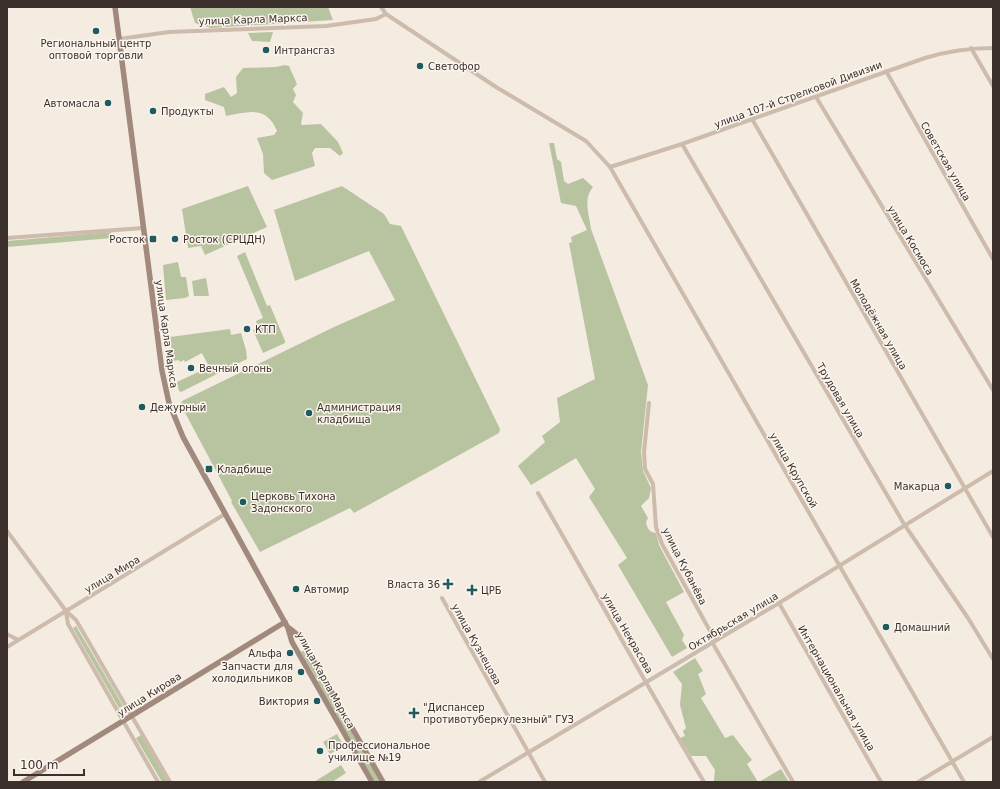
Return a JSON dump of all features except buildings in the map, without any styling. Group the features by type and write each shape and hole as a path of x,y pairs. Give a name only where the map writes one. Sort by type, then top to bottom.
{"main road":[{"name":"улица Карла Маркса","path":"115,7 162,371 169,403 183,437 285,622 292,642 372,782"},
{"name":"улица Кирова","path":"23,782 285,622"},
{"name":"улица Карла Маркса","path":"288,628 300,637 383,782"}],"street":[{"path":"381,7 386,14"},
{"name":"улица Карла Маркса","path":"119,39 169,32 326,26 376,19 386,14"},
{"name":"улица Крупской","path":"386,14 496,87 586,141 610,167 964,782"},
{"path":"971,48 993,86"},
{"name":"улица 107-й Стрелковой Дивизии","path":"610,167 682,144 886,71 950,51 971,48 993,48"},
{"name":"Советская улица","path":"886,71 993,259"},
{"name":"улица Космоса","path":"816,97 993,390"},
{"name":"Молодёжная улица","path":"752,119 993,537"},
{"name":"Трудовая улица","path":"682,144 904,524 968,618 993,659"},
{"path":"7,238 143,228"},
{"name":"улица Кубанёва","path":"648,403 644,452 645,469 654,484 656,527 662,544 714,641 793,782"},
{"name":"Октябрьская улица","path":"479,782 780,602 993,470"},
{"name":"улица Некрасова","path":"538,493 646,681 673,732 704,782"},
{"name":"улица Мира","path":"7,647 226,514"},
{"path":"7,531 66,611 76,620 170,782"},
{"name":"улица Кузнецова","path":"442,598 545,782"},
{"name":"Интернациональная улица","path":"780,602 881,782"},
{"path":"66,611 68,624 158,782"},
{"path":"7,634 18,640"},
{"path":"918,782 993,737"}],"green space":[{"path":"190,7 328,7 333,20 211,28 195,23"},
{"path":"273,32 270,42 252,41 248,33"},
{"path":"285,65 289,66 297,84 293,89 296,95 293,102 303,113 301,124 321,124 338,142 343,153 340,156 330,148 315,148 312,153 315,166 272,180 264,173 263,154 257,138 274,135 277,131 273,123 268,117 256,112 226,116 224,107 205,100 205,94 224,87 231,97 237,93 236,77 243,68 276,67"},
{"path":"549,143 554,143 557,159 561,162 564,181 568,184 583,178 593,187 587,202 591,229 648,385 641,452 643,471 651,488 649,498 641,506 648,518 646,522 648,528 650,531 656,533 659,545 684,592 666,602 684,635 682,640 687,648 672,657 618,565 627,558 589,497 595,489 576,458 531,485 518,466 545,442 542,436 560,422 557,398 595,379 569,243 572,242 571,237 587,230 576,206 561,203"},
{"path":"248,186 267,227 205,255 201,246 188,248 182,209"},
{"path":"342,186 384,214 390,224 401,226 500,429 499,433 354,513 350,508 260,552 231,502 232,501 181,405 182,401 334,327 395,300 369,251 295,281 274,210"},
{"path":"111,232 112,238 7,247 7,241"},
{"path":"245,252 267,306 270,305 285,341 285,343 263,353 253,330 258,327 256,321 263,318 237,256"},
{"path":"178,262 181,277 186,277 189,296 185,298 166,300 163,265"},
{"path":"206,278 209,296 194,296 192,281"},
{"path":"230,329 231,335 241,333 247,359 181,392 179,391 177,382 209,367 202,353 185,362 184,360 180,362 179,360 173,361 170,337"},
{"path":"76,626 123,706 119,708 73,628"},
{"path":"304,650 380,782 375,782 301,652"},
{"path":"695,658 703,671 698,674 706,694 701,698 725,738 733,735 752,760 747,764 758,782 715,782 715,770 706,756 691,756 680,738 685,736 683,731 686,728 680,705 682,684 673,672"},
{"path":"337,734 344,746 330,754 323,742"},
{"path":"141,735 168,782 162,782 136,738"},
{"path":"341,765 346,773 332,782 314,782"},
{"path":"781,769 789,782 759,782"}],"place":[{"name":"Региональный центр оптовой торговли","path":"96,31"},
{"name":"Интрансгаз","path":"266,50"},
{"name":"Светофор","path":"420,66"},
{"name":"Автомасла","path":"108,103"},
{"name":"Продукты","path":"153,111"},
{"name":"Росток","path":"153,239"},
{"name":"Росток (СРЦДН)","path":"175,239"},
{"name":"КТП","path":"247,329"},
{"name":"Вечный огонь","path":"191,368"},
{"name":"Дежурный","path":"142,407"},
{"name":"Администрация кладбища","path":"309,413"},
{"name":"Кладбище","path":"209,469"},
{"name":"Макарца","path":"948,486"},
{"name":"Церковь Тихона Задонского","path":"243,502"},
{"name":"Власта 36","path":"448,584"},
{"name":"Автомир","path":"296,589"},
{"name":"ЦРБ","path":"472,590"},
{"name":"Домашний","path":"886,627"},
{"name":"Альфа","path":"290,653"},
{"name":"Запчасти для холодильников","path":"301,672"},
{"name":"Виктория","path":"317,701"},
{"name":"\"Диспансер противотуберкулезный\" ГУЗ","path":"414,713"},
{"name":"Профессиональное училище №19","path":"320,751"}]}
